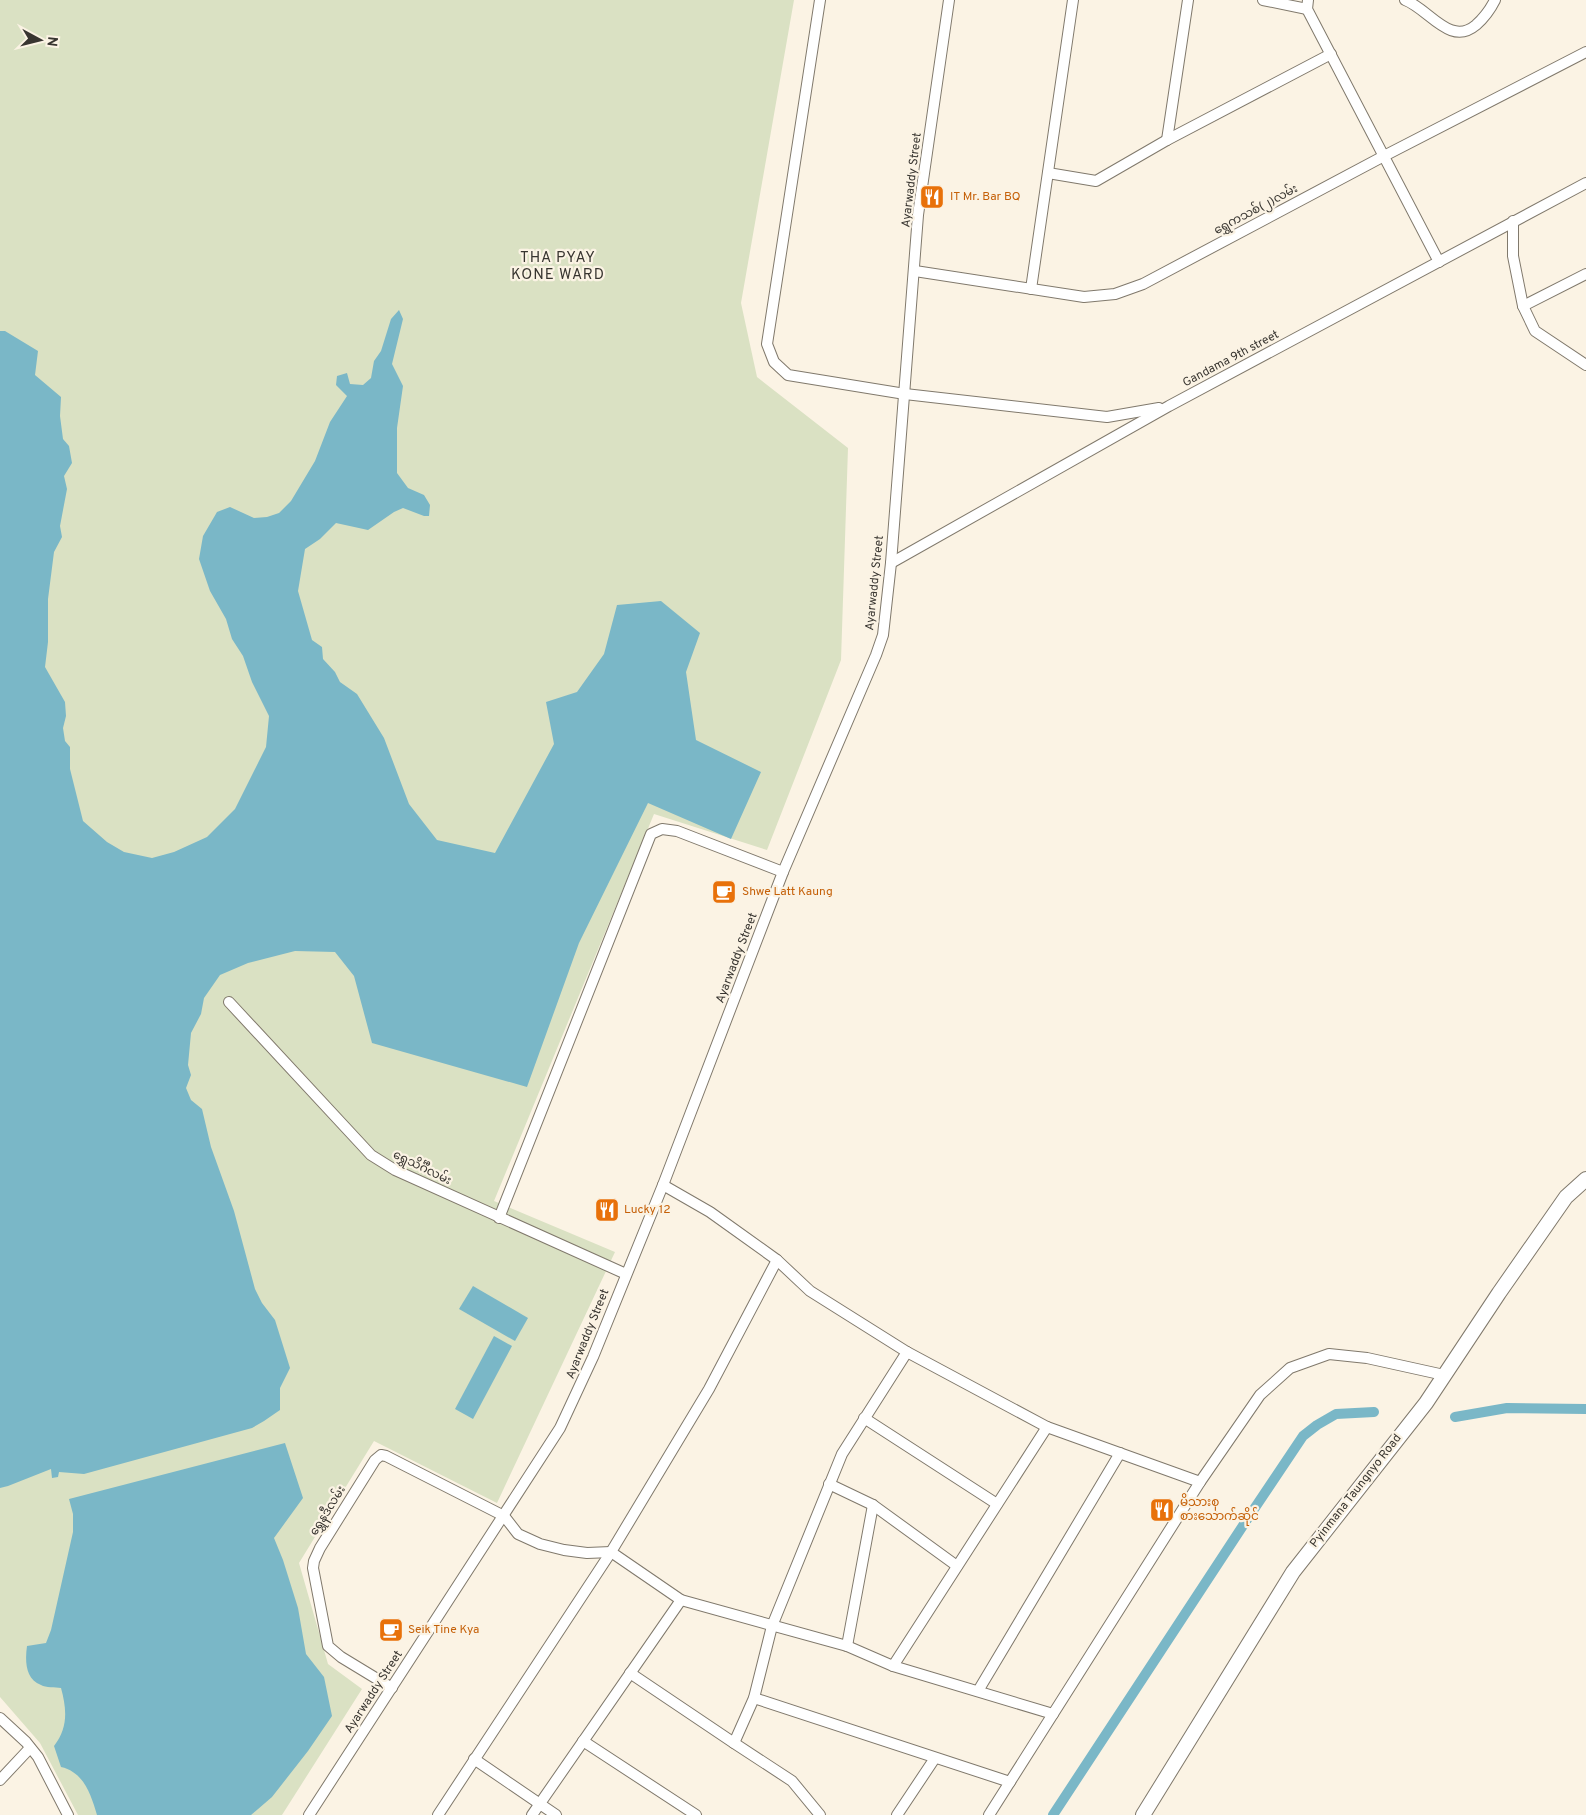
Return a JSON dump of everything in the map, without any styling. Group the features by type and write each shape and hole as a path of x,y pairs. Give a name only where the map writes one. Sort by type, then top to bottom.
{"main road":[{"name":"Pyinmana Taungnyo Road","path":"1143,1815 1293,1572 1426,1403 1498,1293 1566,1197 1586,1179"}],"street":[{"path":"820,0 767,344 774,362 788,375 905,394 1106,416 1139,413 1169,406"},
{"name":"Ayarwaddy Street","path":"309,1815 560,1428 593,1358 783,872 876,655 883,635 891,563 918,214 949,0"},
{"path":"1031,289 1073,0"},
{"path":"1167,140 1188,0"},
{"path":"1263,0 1308,5 1331,54 1439,262"},
{"path":"1405,0 1414,3 1440,25 1454,32 1462,33 1470,30 1489,13 1495,0"},
{"name":"ရွှေကသစ်(၂)လမ်း","path":"915,271 1084,298 1115,294 1143,284 1384,156 1586,52"},
{"path":"1048,173 1096,181 1167,140 1331,54"},
{"name":"Gandama 9th street","path":"891,563 1169,406 1586,183"},
{"path":"1513,221 1513,256 1523,306 1535,330 1584,360"},
{"path":"1523,306 1586,274"},
{"path":"499,1218 651,834 662,829 677,831 783,872"},
{"name":"ရွှေသိင်္ဂီလမ်း","path":"229,1002 371,1155 394,1170 626,1274"},
{"path":"662,1185 710,1212 777,1260 810,1291 907,1352 1047,1427 1200,1482"},
{"path":"438,1815 611,1552 709,1389 777,1260"},
{"path":"734,1744 754,1698 772,1626 842,1454 907,1352"},
{"path":"989,1815 1200,1482 1260,1395 1290,1368 1329,1354 1367,1358 1444,1375"},
{"path":"864,1418 997,1504"},
{"path":"893,1666 1047,1427"},
{"path":"978,1691 1120,1454"},
{"name":"ရွှေနဒီလမ်း","path":"392,1688 341,1657 328,1646 313,1568 320,1548 375,1460 381,1455 386,1456 504,1516"},
{"path":"830,1484 874,1506 957,1566"},
{"path":"847,1646 874,1506"},
{"path":"504,1516 518,1534 540,1544 587,1554 611,1552 680,1600 847,1646 893,1666 1053,1714"},
{"path":"532,1815 680,1600"},
{"path":"630,1673 734,1744 792,1780 820,1815"},
{"path":"754,1698 1010,1782"},
{"path":"0,1718 38,1757 68,1815"},
{"path":"583,1741 696,1815"},
{"path":"0,1780 30,1748"},
{"path":"474,1758 556,1815"},
{"path":"897,1815 935,1758"}],"green space":[{"path":"0,0 794,0 741,303 757,377 848,448 841,660 767,850 654,814 494,1201 615,1252 497,1503 374,1441 299,1563 328,1664 362,1689 282,1815 78,1815 40,1743 0,1697"}],"water":[{"path":"399,310 403,319 392,364 403,386 397,428 397,473 408,488 424,495 430,505 429,516 403,508 368,530 336,523 320,539 305,549 298,591 312,640 322,647 323,659 335,672 340,682 357,694 384,738 409,804 437,840 495,853 554,744 546,702 577,692 604,654 617,605 661,601 700,633 686,672 696,740 761,772 731,839 648,803 579,943 527,1087 372,1043 354,976 335,952 295,951 248,963 220,975 204,998 201,1014 191,1033 188,1065 191,1075 186,1088 191,1100 202,1109 211,1147 234,1211 255,1289 262,1303 275,1320 290,1368 280,1388 280,1410 252,1428 84,1474 59,1472 58,1477 52,1478 51,1469 0,1488 0,331 5,331 38,351 35,375 61,397 60,416 63,439 69,446 72,463 64,476 67,489 60,526 62,537 54,552 48,599 48,642 45,667 65,702 66,716 63,728 65,741 70,747 70,769 83,821 107,842 124,852 152,858 174,852 207,837 235,809 266,747 269,716 252,682 243,656 232,639 226,619 210,591 199,559 203,536 217,512 230,507 254,518 267,517 279,513 291,501 315,461 330,422 347,396 336,385 337,376 347,373 350,384 363,385 371,378 374,361 381,351 391,319"},
{"path":"473,1286 528,1318 515,1341 459,1309"},
{"path":"494,1336 512,1346 473,1419 455,1409"},
{"path":"285,1443 303,1498 274,1538 298,1608 306,1654 324,1677 332,1716 308,1751 272,1797 251,1815 97,1815 85,1785 75,1774 61,1767 54,1746 62,1732 65,1718 61,1688 45,1687 36,1682 29,1674 26,1663 27,1646 46,1643 51,1630 73,1532 73,1514 69,1499"}],"waterway":[{"path":"1455,1417 1507,1408 1586,1409"},
{"path":"1053,1815 1303,1436 1336,1414 1374,1412"}],"place":[{"name":"IT Mr. Bar BQ","path":"932,197"},
{"name":"Shwe Latt Kaung","path":"724,892"},
{"name":"Lucky 12","path":"607,1210"},
{"name":"မိသားစု စားသောက်ဆိုင်","path":"1162,1510"},
{"name":"Seik Tine Kya","path":"391,1630"}],"district":[{"name":"THA PYAY KONE WARD","path":"558,266"}]}
